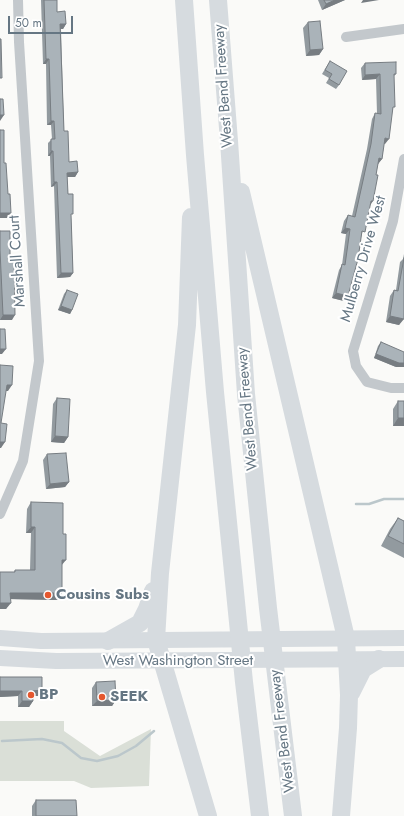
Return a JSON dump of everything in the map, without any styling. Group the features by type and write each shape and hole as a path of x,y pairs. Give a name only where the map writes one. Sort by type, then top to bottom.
{"highway":[{"name":"West Bend Freeway","path":"184,0 195,155 215,392 244,682 260,816"},
{"name":"West Bend Freeway","path":"218,0 246,394 268,608 293,816"},
{"path":"229,141 346,638 350,695 341,816"},
{"path":"195,155 192,187 187,325 160,573 156,640 208,816"},
{"path":"108,641 140,623 147,609 160,573"},
{"path":"350,695 363,669 379,659"}],"main road":[{"name":"West Washington Street","path":"0,638 41,641 108,641 404,638"},
{"name":"West Washington Street","path":"0,658 56,662 404,659"}],"street":[{"name":"Marshall Court","path":"0,514 23,461 39,361 19,42 18,0"},
{"path":"346,37 404,29"},
{"name":"Mulberry Drive West","path":"404,159 393,221 353,351 356,366 367,382 391,388 404,388"}],"shaded area":[{"path":"0,721 64,721 64,731 100,756 151,729 149,786 91,788 74,781 0,781"}],"building":[{"path":"44,0 57,0 57,12 65,11 66,24 60,24 64,131 68,131 69,162 77,161 78,172 67,173 68,194 73,194 73,214 71,214 73,273 61,273 57,182 54,182 53,151 51,151 51,139 55,139 54,121 51,121 49,59 46,59"},
{"path":"324,0 335,0 326,4"},
{"path":"320,21 323,49 310,50 308,22"},
{"path":"1,39 2,78 0,78"},
{"path":"330,61 347,71 339,85 329,79 332,74 325,70"},
{"path":"396,62 396,74 394,74 395,107 393,107 389,139 385,138 382,159 379,158 376,175 378,175 373,201 371,201 365,232 362,231 358,259 348,296 336,293 342,264 345,265 350,229 345,228 348,215 355,217 371,144 375,113 381,114 380,74 365,75 365,63"},
{"path":"0,99 3,99 4,115 0,115"},
{"path":"0,130 4,130 4,163 6,163 11,213 0,213"},
{"path":"0,231 10,231 10,257 14,257 15,315 3,315"},
{"path":"404,258 404,319 390,316 394,290 398,291"},
{"path":"67,290 78,294 72,310 61,306"},
{"path":"0,329 5,329 6,349 0,349"},
{"path":"381,342 404,352 404,363 399,363 376,354"},
{"path":"0,365 13,366 12,385 7,385 1,423 7,424 5,442 0,442"},
{"path":"57,398 70,399 68,437 55,436"},
{"path":"398,401 404,401 404,418 398,418"},
{"path":"66,453 69,482 50,484 47,454"},
{"path":"31,502 63,503 63,534 66,534 66,560 62,560 62,593 10,593 11,603 0,603 0,572 35,570 35,527 31,527"},
{"path":"398,518 404,521 404,544 388,536"},
{"path":"0,677 42,677 42,690 32,691 33,701 22,701 22,691 0,691"},
{"path":"115,681 116,700 97,701 96,682"},
{"path":"36,800 76,800 77,816 36,816"}],"waterway":[{"path":"356,504 369,504 384,499 404,499"},
{"path":"2,741 42,739 62,743 81,758 97,761 118,756 136,746 154,731"}],"place":[{"name":"Cousins Subs","path":"48,595"},
{"name":"BP","path":"31,695"},
{"name":"SEEK","path":"102,697"}]}
